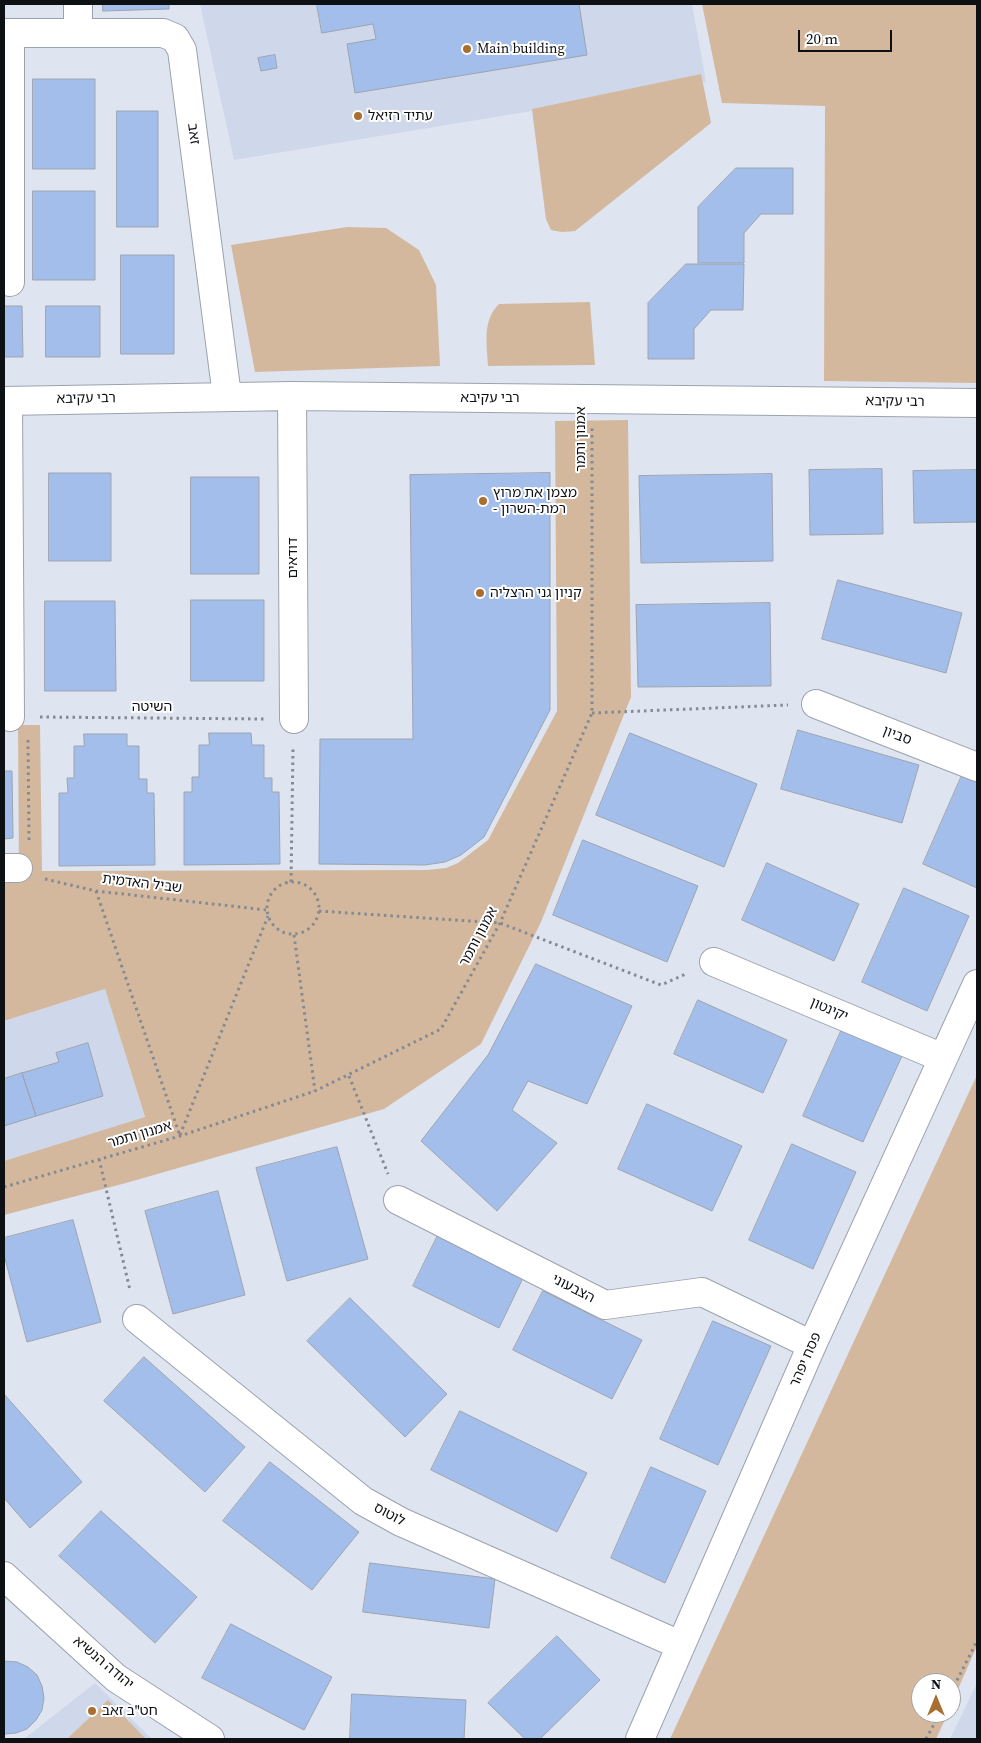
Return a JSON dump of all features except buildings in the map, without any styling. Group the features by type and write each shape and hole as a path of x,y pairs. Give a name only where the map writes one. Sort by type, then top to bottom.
{"street":[{"path":"78,4 78,32"},
{"name":"זאב","path":"10,282 7,32 163,32 175,38 182,50 228,396"},
{"name":"רבי עקיבא","path":"6,401 292,396 977,402"},
{"name":"דודאים","path":"292,396 294,719"},
{"path":"6,401 6,586 18,717"},
{"name":"סביון","path":"816,704 977,767"},
{"name":"יקינטון","path":"714,962 943,1058"},
{"name":"פסח יפהר","path":"640,1739 812,1345 977,984"},
{"name":"הצבעוני","path":"398,1200 604,1306 702,1292 812,1345"},
{"name":"לוטוס","path":"137,1319 363,1501 401,1522 680,1645"},
{"name":"יהודה הנשיא","path":"4,1576 116,1678 210,1739"}],"path":[{"name":"אמנון ותמר","path":"4,1187 180,1136 316,1091 441,1029 500,923 592,713 592,399"},
{"path":"592,713 816,704"},
{"name":"השיטה","path":"18,717 294,719"},
{"path":"11,868 29,844 18,717"},
{"path":"291,882 294,719"},
{"name":"שביל האדמית","path":"11,868 52,881 96,891 267,910"},
{"path":"291,882 307,886 313,891 318,898 319,911 316,922 310,929 294,935 278,930 272,924 267,910 271,894 282,884 291,882"},
{"path":"96,891 180,1136"},
{"path":"319,911 500,923 661,985 714,962"},
{"path":"180,1136 268,916"},
{"path":"294,935 316,1091"},
{"path":"349,1076 398,1200"},
{"path":"99,1159 137,1319"},
{"path":"961,1673 977,1641"},
{"path":"926,1739 935,1723"}],"shaded area":[{"name":"עתיד רזיאל","path":"200,4 692,4 706,82 703,83 711,123 575,231 562,232 551,230 546,219 532,111 234,160"},
{"path":"702,4 977,4 977,383 824,381 825,106 722,103"},
{"path":"701,74 711,123 575,231 562,232 551,230 546,219 532,109"},
{"path":"347,227 386,228 419,250 436,285 440,366 255,372 231,245"},
{"path":"590,302 595,365 488,366 488,325 499,304"},
{"path":"628,420 631,697 541,922 481,1044 384,1109 126,1183 4,1215 4,1161 145,1117 105,989 4,1021 4,879 19,878 18,725 40,725 42,871 427,870 446,868 458,863 488,840 557,711 555,421"},
{"path":"105,989 145,1118 4,1161 4,1021"},
{"path":"977,1075 977,1646 961,1682 961,1673 911,1673 911,1723 943,1723 936,1739 670,1739"},
{"name":"חט\"ב זאב","path":"95,1683 152,1739 24,1739"},
{"path":"977,1683 977,1739 950,1739 958,1723 961,1723 961,1716"},
{"path":"108,1700 146,1739 67,1739"}],"place":[{"name":"Main building","path":"467,49"},
{"name":"עתיד רזיאל","path":"358,116"},
{"name":"מצמן את מרוץ - רמת-השרון","path":"483,501"},
{"name":"קניון גני הרצליה","path":"480,593"},
{"name":"חט\"ב זאב","path":"92,1711"}]}
